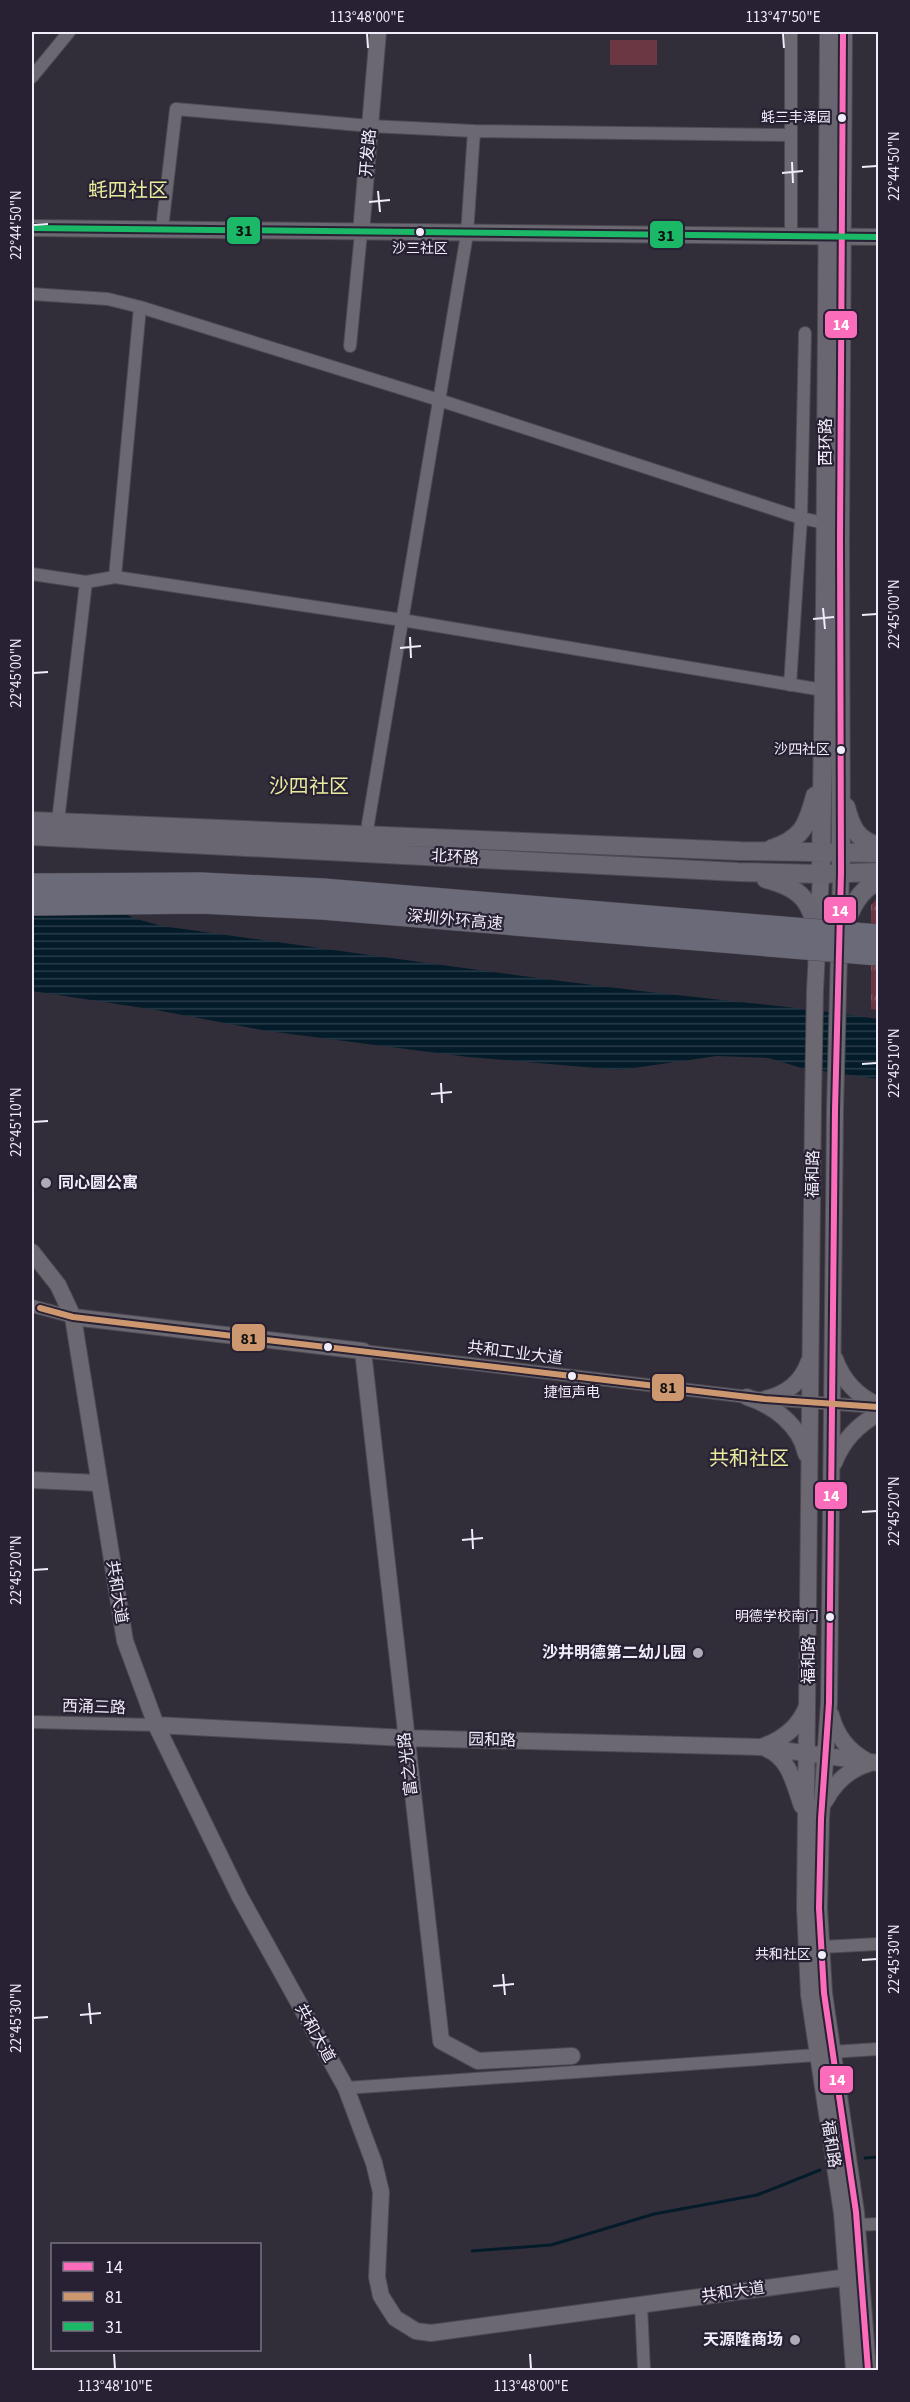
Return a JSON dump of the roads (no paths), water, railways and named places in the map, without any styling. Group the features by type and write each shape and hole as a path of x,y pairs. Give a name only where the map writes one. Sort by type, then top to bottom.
{"highway":[{"name":"深圳外环高速","path":"32,884 161,882 303,887 879,935"},
{"name":"深圳外环高速","path":"32,904 141,902 292,907 879,955"}],"main road":[{"name":"西环路","path":"829,32 834,231 841,873"},
{"name":"西环路","path":"821,874 825,523 843,32"},
{"path":"762,851 790,841 802,831 810,817 822,768"},
{"path":"840,785 854,831 864,841 879,846"},
{"name":"北环路","path":"32,821 762,851 879,853"},
{"name":"北环路","path":"32,836 738,872 821,874 879,872"},
{"path":"738,872 779,882 800,894 814,914 818,937"},
{"path":"839,939 857,898 879,881"}],"street":[{"path":"32,77 69,32"},
{"name":"开发路","path":"350,346 378,32"},
{"path":"791,32 791,226"},
{"path":"163,220 176,109 370,126 474,131 791,135"},
{"path":"366,836 467,228 474,131"},
{"path":"32,217 361,227"},
{"path":"467,228 791,226 879,237"},
{"path":"32,228 361,227 834,231 879,226"},
{"path":"32,294 108,299 141,307 439,399 801,518 825,523"},
{"path":"115,577 141,307"},
{"path":"790,685 801,518 805,333"},
{"path":"32,574 86,582 115,577 402,620 823,690"},
{"path":"57,821 86,582"},
{"name":"福和路","path":"841,873 835,1105 829,1703 819,1863 824,2054 842,2213 854,2370"},
{"name":"福和路","path":"821,874 813,1105 809,1703 805,1817 806,1945 824,2054 857,2225 868,2370"},
{"name":"共和大道","path":"32,1252 58,1285 73,1317 125,1641 156,1725 240,1897 346,2088 374,2163 381,2192 377,2277 381,2296 395,2318 416,2331 431,2334 848,2277"},
{"path":"32,1305 73,1317 363,1351"},
{"path":"765,1399 782,1394 796,1384 805,1371 811,1348"},
{"path":"833,1349 838,1368 848,1384 863,1397 879,1406"},
{"name":"共和工业大道","path":"363,1351 765,1399 879,1406"},
{"name":"富之光路","path":"363,1351 441,2041 478,2061 572,2056"},
{"path":"747,1397 776,1411 792,1426 804,1444 810,1473"},
{"path":"831,1473 837,1454 848,1437 862,1423 879,1414"},
{"path":"32,1480 99,1483"},
{"path":"760,1747 775,1742 788,1733 801,1719 809,1703"},
{"path":"829,1703 833,1724 844,1743 861,1758 875,1763"},
{"name":"西涌三路","path":"32,1722 156,1725"},
{"name":"园和路","path":"156,1725 405,1738 760,1747 875,1763"},
{"path":"760,1747 776,1753 787,1765 805,1817"},
{"path":"822,1810 836,1783 852,1770 875,1763"},
{"path":"821,1947 879,1944"},
{"path":"346,2088 879,2049"},
{"path":"857,2225 879,2224"},
{"path":"641,2305 644,2370"}],"water":[{"path":"32,874 61,877 133,918 162,926 560,981 878,1019 878,1079 802,1068 768,1058 717,1056 620,1070 468,1057 267,1031 156,1010 32,991"}],"waterway":[{"path":"865,2158 878,2157"},
{"path":"472,2251 551,2245 654,2214 757,2195 820,2170"}],"place":[{"name":"蚝三丰泽园","path":"842,118"},
{"name":"沙三社区","path":"420,232"},
{"name":"沙四社区","path":"841,750"},
{"name":"同心圆公寓","path":"46,1183"},
{"name":"捷恒声电","path":"572,1376"},
{"name":"明德学校南门","path":"830,1617"},
{"name":"沙井明德第二幼儿园","path":"698,1653"},
{"name":"共和社区","path":"822,1955"},
{"name":"天源隆商场","path":"795,2340"}],"district":[{"name":"蚝四社区","path":"128,191"},
{"name":"沙四社区","path":"309,787"},
{"name":"共和社区","path":"749,1459"}]}
